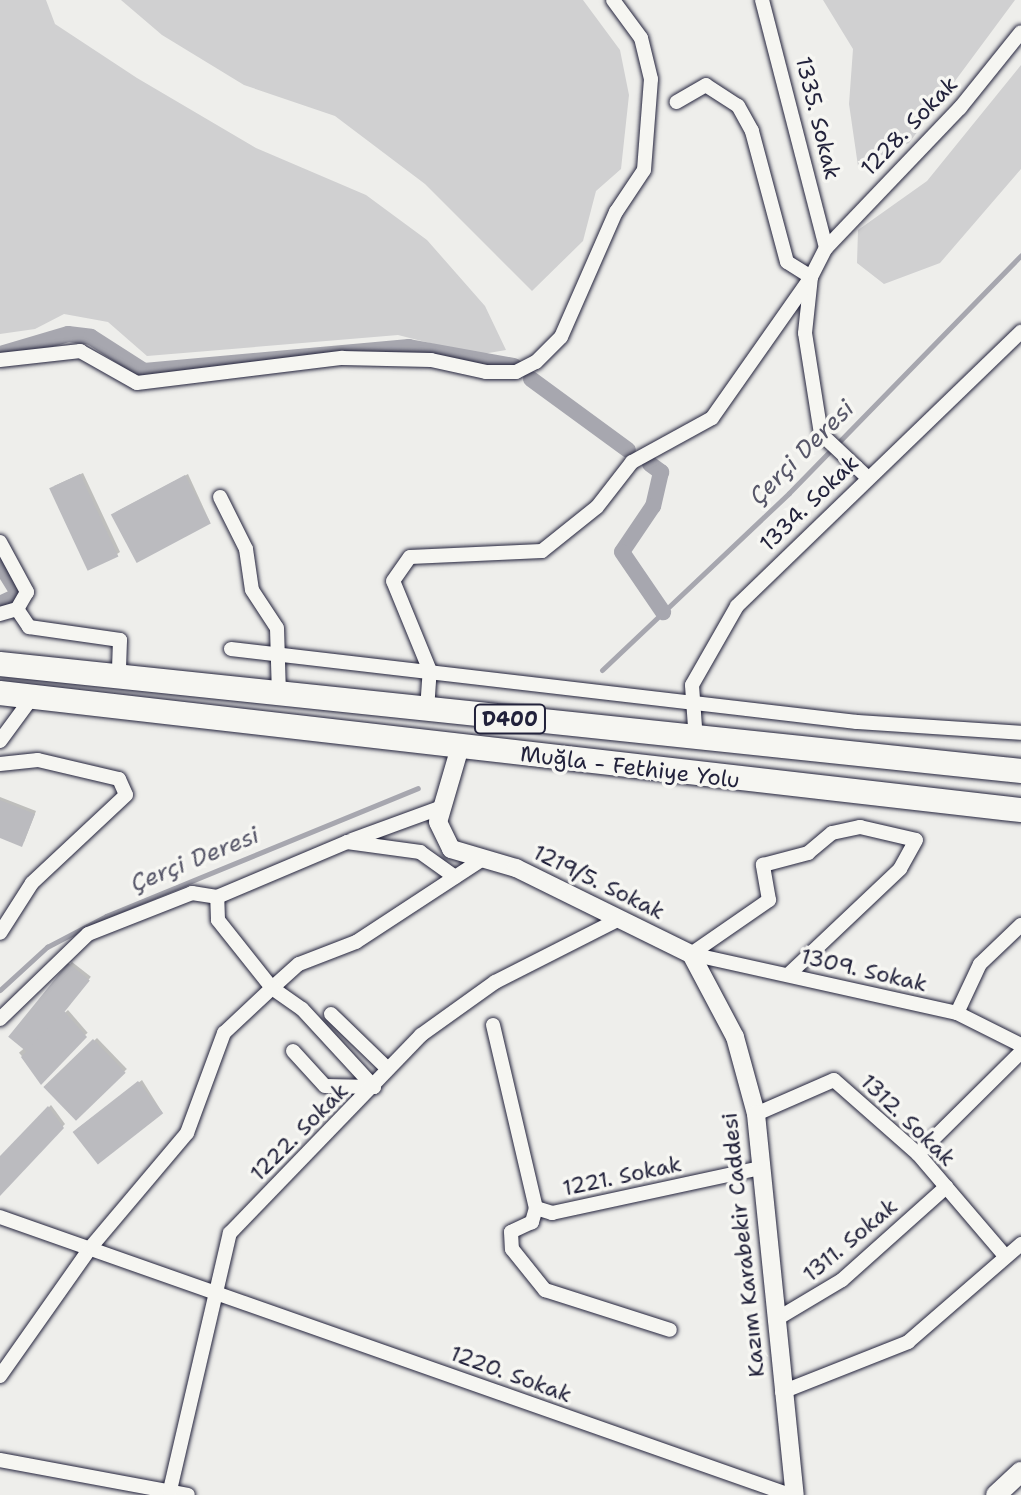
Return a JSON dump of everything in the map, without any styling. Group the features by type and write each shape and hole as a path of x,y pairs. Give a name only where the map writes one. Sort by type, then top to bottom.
{"highway":[{"name":"Muğla - Fethiye Yolu","path":"0,664 696,741 1021,771"},
{"name":"Muğla - Fethiye Yolu","path":"0,693 31,699 1021,810"}],"main road":[{"path":"996,1495 1021,1472"}],"street":[{"path":"0,360 80,351 137,383 342,358 431,360 486,372 516,372 536,362 561,337 616,212 644,170 651,79 641,38 613,0"},
{"name":"1335. Sokak","path":"762,0 826,248"},
{"name":"1228. Sokak","path":"811,277 826,248 960,108 1021,32"},
{"path":"677,102 706,85 738,106 752,131 787,262 811,277"},
{"path":"811,277 805,333 821,434 867,477"},
{"path":"427,710 430,671 393,581 410,557 542,551 597,507 632,462 712,418 811,277"},
{"name":"1334. Sokak","path":"696,741 692,685 737,606 867,477 1021,332"},
{"path":"220,497 246,549 252,590 277,628 279,696"},
{"path":"0,542 27,592 17,609 0,614"},
{"path":"17,609 29,627 120,640 119,678"},
{"path":"231,649 693,703 1021,733"},
{"path":"0,741 31,699"},
{"name":"1219/5. Sokak","path":"460,747 442,807 440,835 451,849 480,861 516,868 691,954"},
{"path":"0,764 38,760 119,779 126,795 32,883 0,933"},
{"path":"0,1019 88,934 192,893 217,897 347,842 442,807"},
{"path":"691,954 769,900 763,865 860,827 916,840 900,869 788,975"},
{"path":"347,842 420,852 455,877"},
{"path":"0,1376 91,1247 187,1133 224,1033 299,964 356,942 480,861"},
{"path":"217,897 218,920 272,988 302,1009 374,1087"},
{"name":"1222. Sokak","path":"170,1490 230,1233 374,1087 387,1068 495,982 619,919"},
{"path":"957,1013 980,964 1021,925"},
{"name":"1309. Sokak","path":"691,954 957,1013 1021,1045"},
{"name":"Kazım Karabekir Caddesi","path":"691,954 735,1037 756,1114 792,1495"},
{"path":"331,1014 387,1068"},
{"name":"1221. Sokak","path":"493,1025 536,1208 552,1213 761,1168"},
{"path":"293,1051 325,1086 374,1087"},
{"path":"918,1154 1021,1052"},
{"name":"1312. Sokak","path":"756,1114 834,1080 918,1154 1006,1257"},
{"name":"1311. Sokak","path":"775,1320 842,1280 946,1187"},
{"path":"536,1208 532,1222 511,1232 512,1249 545,1290 670,1330"},
{"name":"1220. Sokak","path":"0,1217 792,1495"},
{"path":"782,1392 908,1342 1021,1244"},
{"path":"0,1460 188,1495"}],"shaded area":[{"path":"0,0 46,0 55,24 137,78 256,148 366,195 427,240 485,306 506,350 477,355 398,335 147,356 108,322 64,314 35,329 0,334"},
{"path":"121,0 583,0 620,50 629,95 621,169 596,191 583,241 532,291 425,184 335,116 244,85 162,35"},
{"path":"823,0 1015,0 909,143 858,166 849,104 853,49"},
{"path":"1021,65 1021,169 940,263 884,284 857,263 858,230 927,181"}],"building":[{"path":"80,474 118,556 88,571 49,488"},
{"path":"185,475 211,524 137,563 111,514"},
{"path":"0,800 35,814 22,847 0,838"},
{"path":"68,963 90,981 30,1054 8,1037"},
{"path":"64,1011 87,1037 41,1085 21,1057"},
{"path":"93,1039 126,1073 76,1121 43,1087"},
{"path":"138,1081 163,1113 98,1164 73,1132"},
{"path":"48,1106 64,1128 0,1196 0,1156"}],"waterway":[{"name":"Çerçi Deresi","path":"602,670 789,493 1021,255"},
{"path":"0,354 68,334 91,337 144,371 409,347 514,366"},
{"path":"531,379 628,450"},
{"path":"650,464 661,472 653,506 622,552 663,612"},
{"path":"0,564 19,595 0,604"},
{"name":"Çerçi Deresi","path":"0,990 47,947 106,916 418,788"}]}
